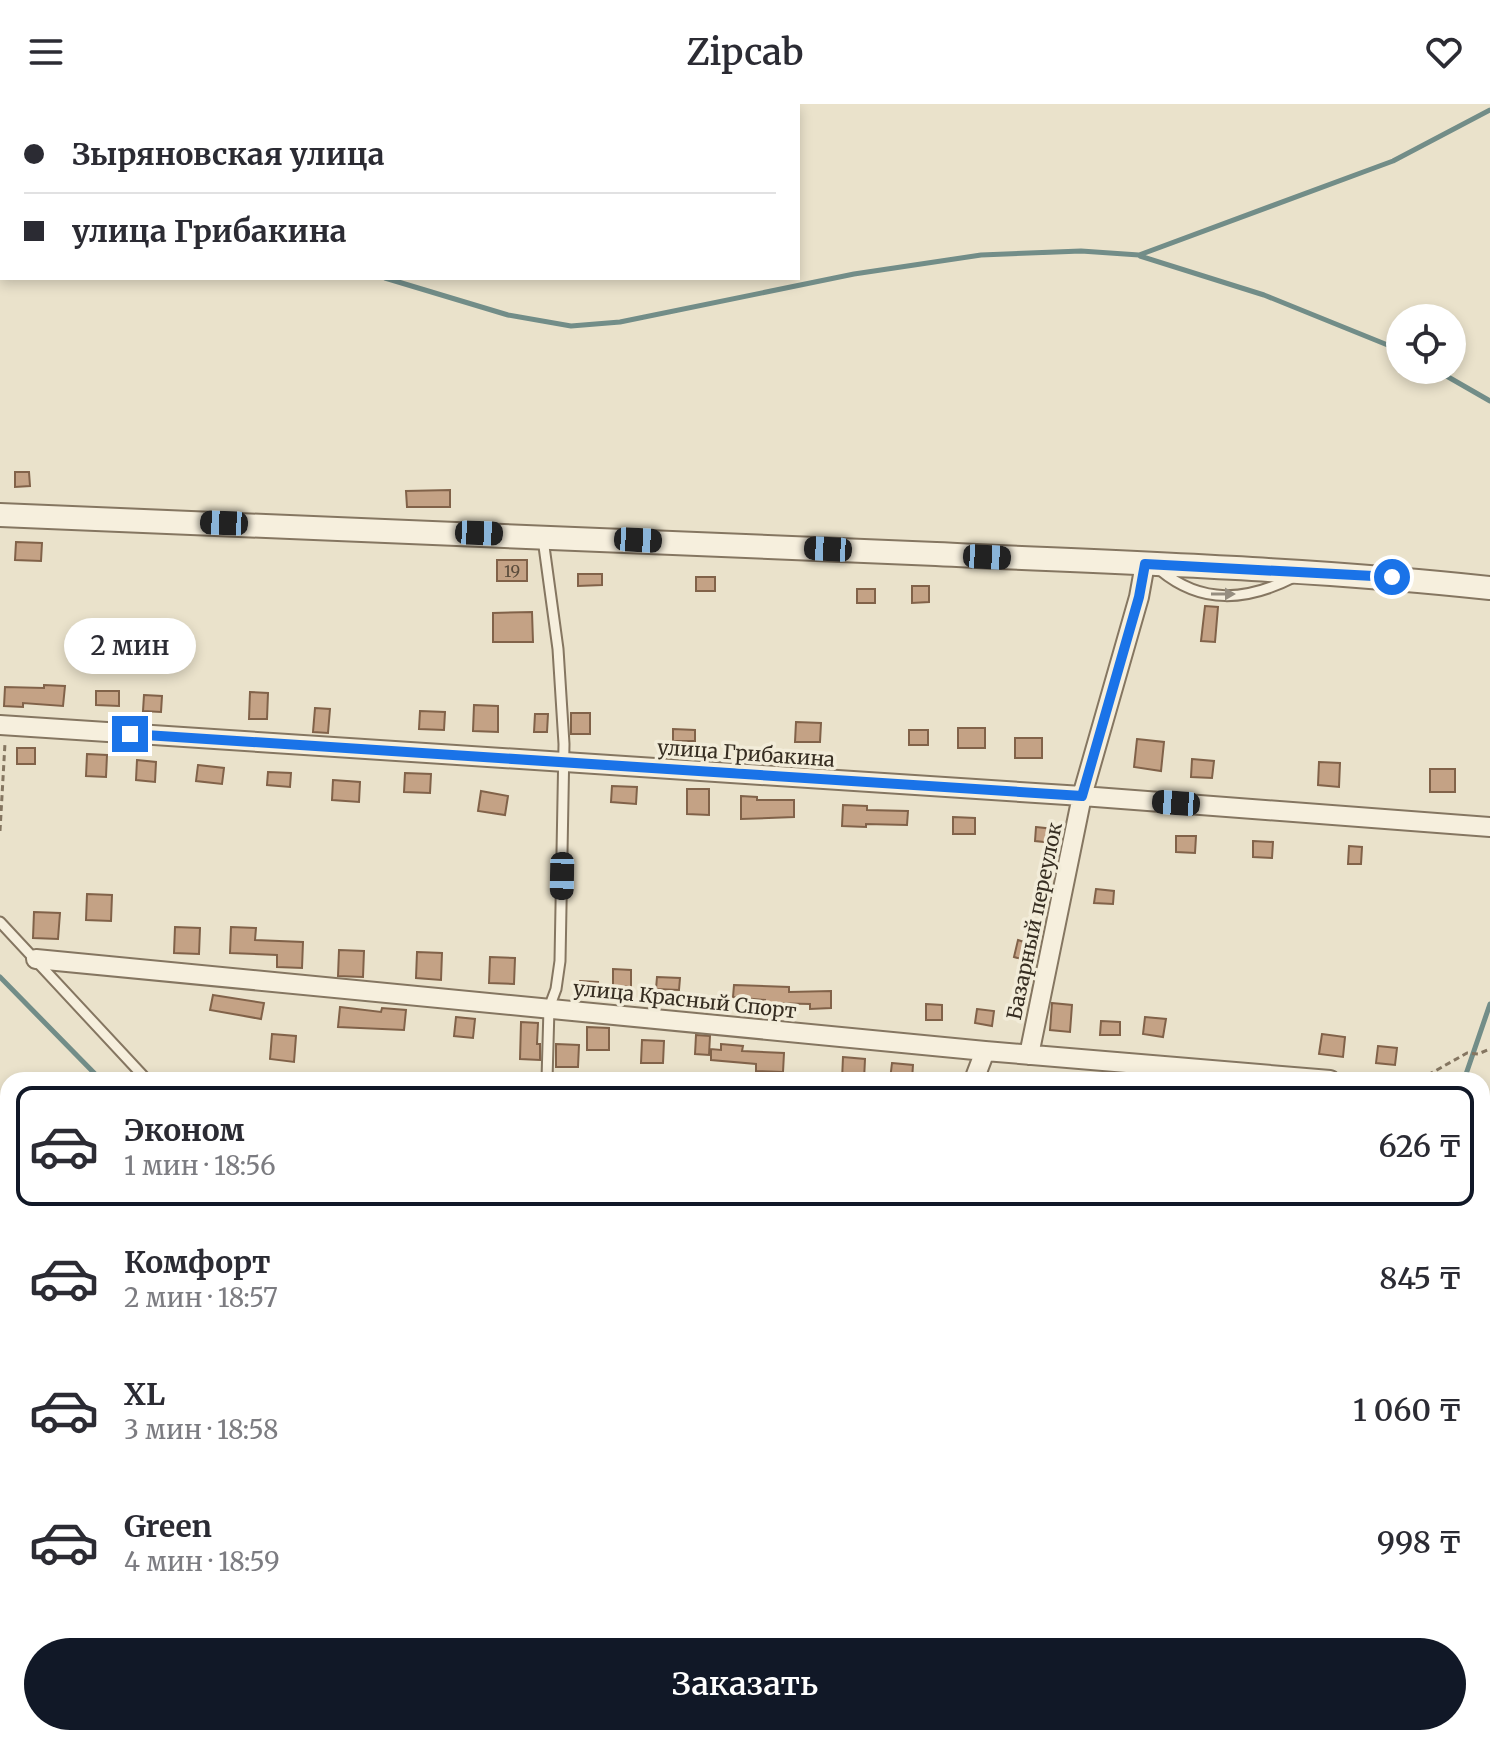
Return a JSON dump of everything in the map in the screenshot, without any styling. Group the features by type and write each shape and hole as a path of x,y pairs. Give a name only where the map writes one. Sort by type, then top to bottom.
{"street":[{"path":"0,515 543,535 1302,572 1392,577 1490,588"},
{"name":"Базарный переулок","path":"1029,1055 1082,796 1150,565"},
{"name":"улица Грибакина","path":"3,725 1082,796 1490,827"},
{"name":"улица Красный Спорт","path":"36,959 985,1051 1234,1072"},
{"path":"977,1072 985,1051"}],"lane":[{"path":"543,535 558,649 564,764 560,961 556,989 549,1008 547,1072"},
{"path":"0,922 140,1072"}],"path":[{"path":"0,831 3,725"},
{"path":"1433,1072 1467,1053 1478,1054 1490,1049"}],"building":[{"path":"15,472 29,472 30,486 15,487"},
{"path":"450,490 450,507 407,507 406,491"},
{"path":"16,542 42,543 41,561 15,560"},
{"path":"497,560 527,560 527,581 497,581"},
{"path":"578,574 602,574 602,585 578,586"},
{"path":"696,577 715,577 715,591 696,591"},
{"path":"912,586 929,586 929,602 912,603"},
{"path":"857,589 875,589 875,603 857,603"},
{"path":"1205,606 1218,607 1215,642 1201,641"},
{"path":"532,612 533,642 493,642 493,613"},
{"path":"44,685 65,686 63,706 23,703 23,707 4,706 5,687 44,688"},
{"path":"96,691 119,691 119,706 96,705"},
{"path":"250,692 268,693 267,719 249,719"},
{"path":"144,695 162,696 161,712 143,711"},
{"path":"474,705 498,706 498,732 473,731"},
{"path":"315,708 330,709 328,733 313,732"},
{"path":"420,711 445,712 444,730 419,729"},
{"path":"571,713 590,713 590,734 571,734"},
{"path":"535,714 548,714 547,732 534,732"},
{"path":"796,722 821,723 820,742 795,742"},
{"path":"958,728 985,728 985,748 958,748"},
{"path":"673,729 695,730 695,741 673,741"},
{"path":"909,730 928,730 928,745 909,745"},
{"path":"1015,738 1042,738 1042,758 1015,758"},
{"path":"1137,739 1164,742 1161,771 1134,767"},
{"path":"17,748 35,748 35,764 17,764"},
{"path":"87,754 107,755 106,777 86,776"},
{"path":"1192,759 1214,761 1212,778 1191,777"},
{"path":"137,760 156,762 155,782 136,780"},
{"path":"1319,762 1340,763 1339,787 1318,785"},
{"path":"198,765 224,768 222,784 196,781"},
{"path":"1430,769 1455,769 1455,792 1430,792"},
{"path":"268,772 291,773 290,787 267,785"},
{"path":"405,773 431,774 430,793 404,792"},
{"path":"333,780 360,782 359,802 332,800"},
{"path":"612,786 637,787 636,804 611,802"},
{"path":"687,789 709,789 709,815 687,814"},
{"path":"481,791 508,796 505,815 478,811"},
{"path":"741,796 757,797 757,800 794,800 794,817 741,819"},
{"path":"843,805 867,806 867,810 908,811 907,825 842,826"},
{"path":"953,817 975,818 975,834 953,834"},
{"path":"1036,827 1054,829 1053,843 1035,841"},
{"path":"1176,836 1196,836 1195,853 1176,852"},
{"path":"1253,841 1273,842 1272,858 1253,857"},
{"path":"1349,846 1362,847 1361,864 1348,864"},
{"path":"1096,889 1114,891 1113,904 1094,903"},
{"path":"87,894 112,895 111,921 86,920"},
{"path":"34,912 60,913 58,939 33,938"},
{"path":"175,927 200,928 199,954 174,953"},
{"path":"231,927 256,928 255,940 303,942 302,968 277,967 277,955 230,953"},
{"path":"1018,940 1033,945 1028,961 1014,957"},
{"path":"339,950 364,951 363,977 338,976"},
{"path":"417,952 442,953 441,980 416,978"},
{"path":"490,957 515,958 514,984 489,983"},
{"path":"613,969 631,970 631,987 613,986"},
{"path":"657,977 680,978 679,990 656,989"},
{"path":"580,981 598,982 598,998 580,998"},
{"path":"734,985 789,987 789,992 831,991 831,1008 810,1009 810,1004 765,1003 765,1000 733,997"},
{"path":"213,995 264,1003 261,1019 210,1010"},
{"path":"1052,1003 1072,1005 1070,1032 1050,1030"},
{"path":"926,1004 942,1005 942,1020 926,1020"},
{"path":"340,1007 381,1012 382,1008 406,1010 404,1030 338,1027"},
{"path":"977,1009 994,1011 992,1026 975,1023"},
{"path":"456,1017 475,1019 473,1038 454,1036"},
{"path":"1145,1017 1166,1019 1163,1037 1143,1034"},
{"path":"1101,1021 1120,1022 1120,1035 1100,1035"},
{"path":"521,1022 538,1023 540,1060 520,1059"},
{"path":"587,1027 609,1028 609,1050 587,1050"},
{"path":"272,1034 296,1036 294,1062 270,1059"},
{"path":"1322,1034 1345,1037 1343,1057 1319,1054"},
{"path":"696,1035 710,1036 709,1055 695,1054"},
{"path":"642,1040 664,1041 663,1063 641,1063"},
{"path":"556,1044 579,1045 578,1067 556,1067"},
{"path":"721,1044 743,1046 742,1051 784,1053 783,1072 756,1071 756,1064 711,1060 711,1049 721,1050"},
{"path":"1378,1046 1397,1048 1395,1065 1376,1063"},
{"path":"843,1057 865,1059 864,1072 842,1072"},
{"path":"892,1063 913,1065 913,1072 891,1072"}],"waterway":[{"path":"392,280 508,315 571,326 620,322 854,274 981,255 1081,251 1139,255 1393,161 1490,110"},
{"path":"1140,256 1264,295 1386,344"},
{"path":"1460,384 1490,401"},
{"path":"0,977 93,1072"},
{"path":"1467,1072 1490,1004"}],"route":[{"path":"130,734 1082,796 1139,597 1145,564 1392,577"}]}
